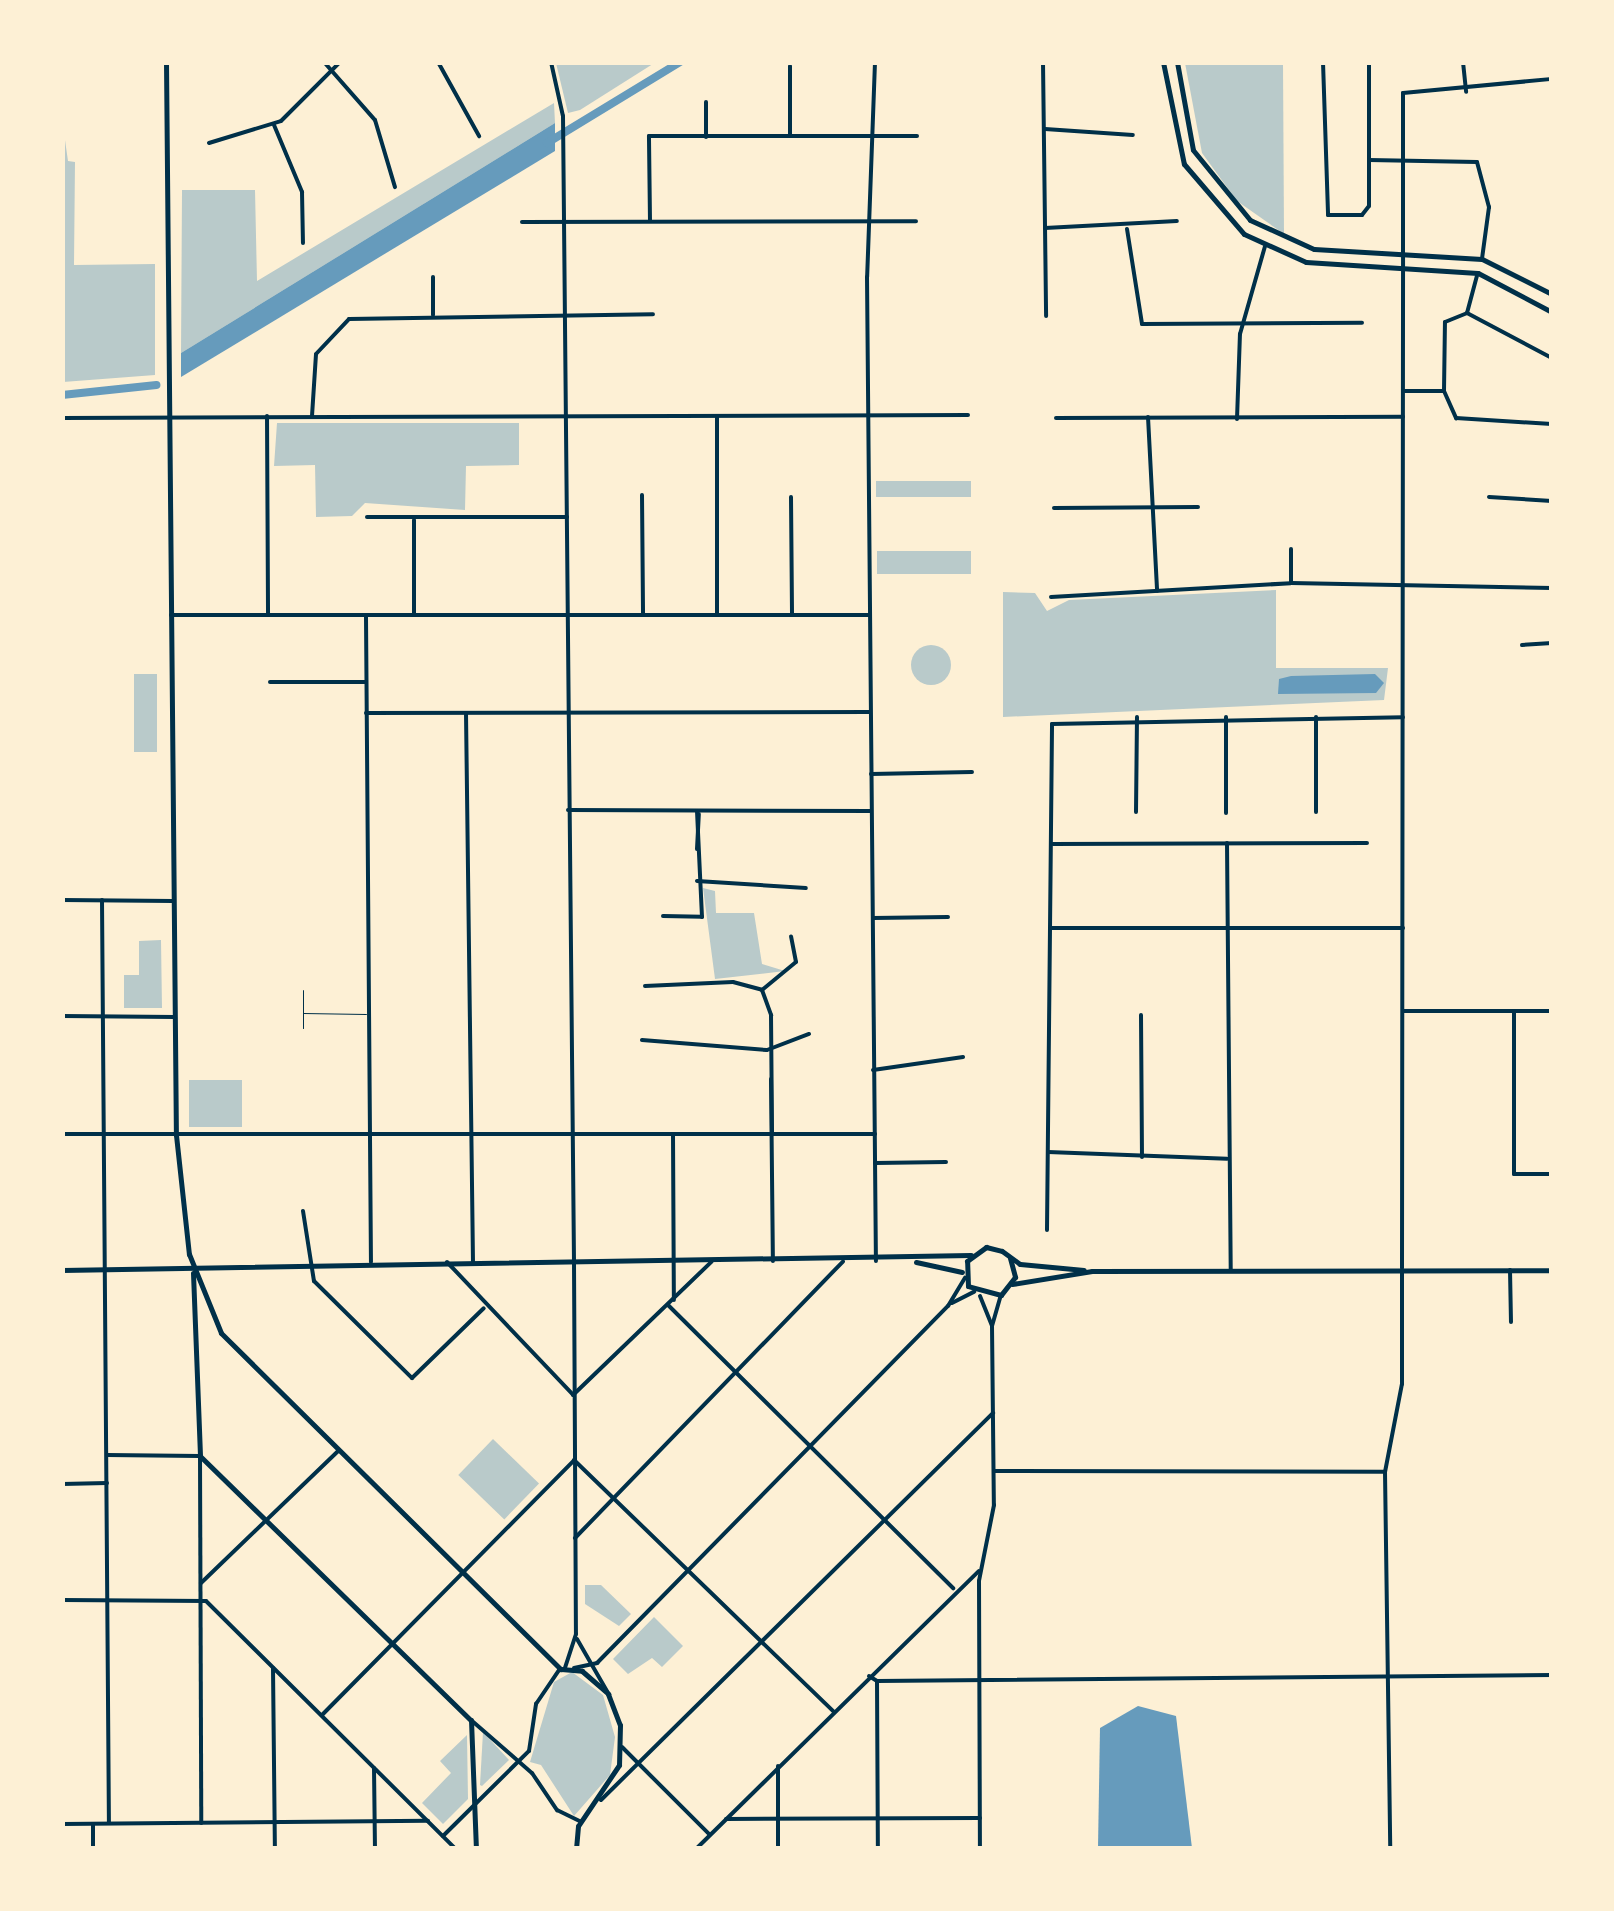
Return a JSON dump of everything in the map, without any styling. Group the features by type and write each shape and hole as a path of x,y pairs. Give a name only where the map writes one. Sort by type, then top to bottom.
{"main road":[{"path":"166,62 176,1135 199,1332 200,1456 471,1720 476,1848"},
{"path":"1163,62 1184,164 1210,205 1265,246 1306,262 1478,273 1552,312"},
{"path":"1177,62 1199,161 1219,193 1271,233 1314,249 1482,260 1552,294"},
{"path":"62,1270 193,1270 372,1262 876,1261 971,1255 994,1248 1010,1258 1092,1271 1552,1270"},
{"path":"965,1277 971,1255"},
{"path":"1010,1258 1012,1284"},
{"path":"908,1260 965,1277 977,1294 1001,1295 1012,1284 1092,1271"},
{"path":"193,1270 214,1326 562,1669 574,1668 608,1694 622,1747 601,1800 580,1820 576,1848"},
{"path":"199,1332 214,1326"}],"street":[{"path":"324,62 375,120 396,187"},
{"path":"209,143 274,125 340,62"},
{"path":"438,62 479,136"},
{"path":"551,62 563,122 576,1634 588,1663 598,1672"},
{"path":"875,62 876,220 867,254 867,416 876,1261"},
{"path":"1043,62 1046,316"},
{"path":"1323,62 1324,211 1366,212 1368,62"},
{"path":"1464,62 1466,92"},
{"path":"790,66 790,136"},
{"path":"1390,1848 1384,1472 1402,1384 1403,92 1466,92 1552,79"},
{"path":"706,102 706,136"},
{"path":"274,125 302,192 303,242"},
{"path":"1045,129 1134,135"},
{"path":"650,221 650,136 917,136"},
{"path":"1369,160 1477,162 1490,207 1482,260"},
{"path":"522,222 916,221"},
{"path":"1045,228 1126,229 1178,221"},
{"path":"1126,229 1142,324 1362,323"},
{"path":"1236,419 1242,324 1265,246"},
{"path":"1467,313 1478,273"},
{"path":"433,276 433,315"},
{"path":"1467,313 1552,358"},
{"path":"1467,313 1445,322 1444,390 1456,418 1552,424"},
{"path":"312,416 316,354 334,329 368,315 653,314"},
{"path":"1404,390 1444,390"},
{"path":"62,418 968,415"},
{"path":"267,416 268,615"},
{"path":"717,416 718,615"},
{"path":"1148,417 1157,591"},
{"path":"1056,418 1403,417"},
{"path":"642,495 643,615"},
{"path":"791,497 792,615"},
{"path":"1489,497 1552,501"},
{"path":"1054,508 1198,507"},
{"path":"367,517 567,517"},
{"path":"414,518 414,615"},
{"path":"1291,583 1292,549"},
{"path":"1050,596 1291,583 1552,588"},
{"path":"171,615 868,614"},
{"path":"366,615 372,1262"},
{"path":"1522,645 1552,644"},
{"path":"270,682 366,682"},
{"path":"366,712 870,712"},
{"path":"466,713 472,1262"},
{"path":"1047,1230 1052,724 1136,717 1403,716"},
{"path":"1136,717 1136,812"},
{"path":"1226,717 1226,812"},
{"path":"1316,717 1316,812"},
{"path":"871,774 972,772"},
{"path":"568,810 872,811"},
{"path":"663,916 702,916 696,881 698,810"},
{"path":"1053,844 1367,842"},
{"path":"1226,843 1231,1271"},
{"path":"696,881 806,888"},
{"path":"62,900 174,901"},
{"path":"102,900 109,1824"},
{"path":"873,918 948,917"},
{"path":"1051,928 1403,928"},
{"path":"762,990 796,962 790,936"},
{"path":"645,986 733,982 762,990"},
{"path":"762,990 771,1048 773,1261"},
{"path":"1403,1011 1552,1011"},
{"path":"1514,1011 1514,1174 1552,1174"},
{"path":"1141,1015 1142,1157"},
{"path":"62,1016 176,1017"},
{"path":"642,1040 771,1048 809,1034"},
{"path":"872,1070 963,1058"},
{"path":"62,1134 875,1134"},
{"path":"673,1134 674,1300"},
{"path":"1048,1152 1230,1158"},
{"path":"875,1163 946,1162"},
{"path":"304,1212 306,1264 412,1378 484,1308"},
{"path":"575,1538 736,1376 843,1261"},
{"path":"447,1262 484,1308 574,1395"},
{"path":"574,1395 711,1262"},
{"path":"1510,1270 1511,1322"},
{"path":"574,1668 597,1663 948,1306 965,1277"},
{"path":"948,1306 977,1294 992,1326"},
{"path":"980,1848 980,1571 994,1522 992,1326 1001,1295"},
{"path":"668,1305 953,1588"},
{"path":"601,1800 880,1518 993,1414"},
{"path":"202,1584 338,1451"},
{"path":"107,1456 200,1456 201,1823"},
{"path":"574,1460 834,1712"},
{"path":"322,1714 574,1460"},
{"path":"994,1472 1384,1472"},
{"path":"62,1484 107,1483"},
{"path":"697,1848 953,1588 980,1571"},
{"path":"62,1600 201,1601 322,1714 455,1848"},
{"path":"443,1836 519,1762 536,1704 562,1669 576,1634"},
{"path":"597,1663 608,1694"},
{"path":"273,1668 275,1848"},
{"path":"869,1676 877,1681 978,1682 1552,1675"},
{"path":"877,1681 878,1848"},
{"path":"471,1720 519,1762 557,1810 580,1820"},
{"path":"622,1747 710,1835"},
{"path":"374,1766 375,1848"},
{"path":"778,1766 778,1848"},
{"path":"726,1819 980,1818"},
{"path":"62,1824 428,1821"},
{"path":"93,1824 93,1848"}],"lane":[{"path":"302,990 303,1028"},
{"path":"303,1014 369,1014"}],"shaded area":[{"path":"656,62 580,110 568,113 556,63"},
{"path":"1185,63 1283,63 1284,234 1237,201 1202,153"},
{"path":"554,103 555,123 181,353 182,190 255,190 257,281"},
{"path":"62,119 68,161 75,162 74,265 155,264 155,375 63,382"},
{"path":"277,423 519,423 519,465 466,466 465,510 365,503 352,516 316,517 315,465 274,466"},
{"path":"876,481 971,481 971,497 876,497"},
{"path":"877,551 971,551 971,574 877,574"},
{"path":"1276,590 1276,668 1388,668 1384,700 1003,717 1003,592 1035,593 1047,611 1069,600"},
{"path":"931,645 945,651 951,665 945,679 931,685 917,679 911,665 917,651"},
{"path":"134,674 157,674 157,752 134,752"},
{"path":"703,888 715,891 716,913 754,913 762,964 785,971 715,979"},
{"path":"161,940 162,1008 124,1008 124,975 139,975 139,941"},
{"path":"189,1080 242,1080 242,1127 189,1127"},
{"path":"493,1439 539,1483 504,1519 458,1475"},
{"path":"585,1585 601,1585 631,1614 619,1626 585,1604"},
{"path":"654,1617 683,1646 662,1667 652,1658 628,1674 613,1659"},
{"path":"572,1672 603,1695 615,1737 610,1775 574,1816 541,1765 530,1762 554,1682"},
{"path":"483,1732 509,1760 482,1786 480,1785"},
{"path":"467,1735 468,1799 443,1824 422,1803 451,1773 440,1761"}],"water":[{"path":"555,123 555,151 181,377 181,353"},
{"path":"1375,674 1384,683 1376,693 1278,694 1279,679 1291,676"},
{"path":"1138,1706 1176,1716 1192,1848 1098,1848 1100,1728"}],"waterway":[{"path":"547,143 680,62"},
{"path":"62,395 156,385"}]}
